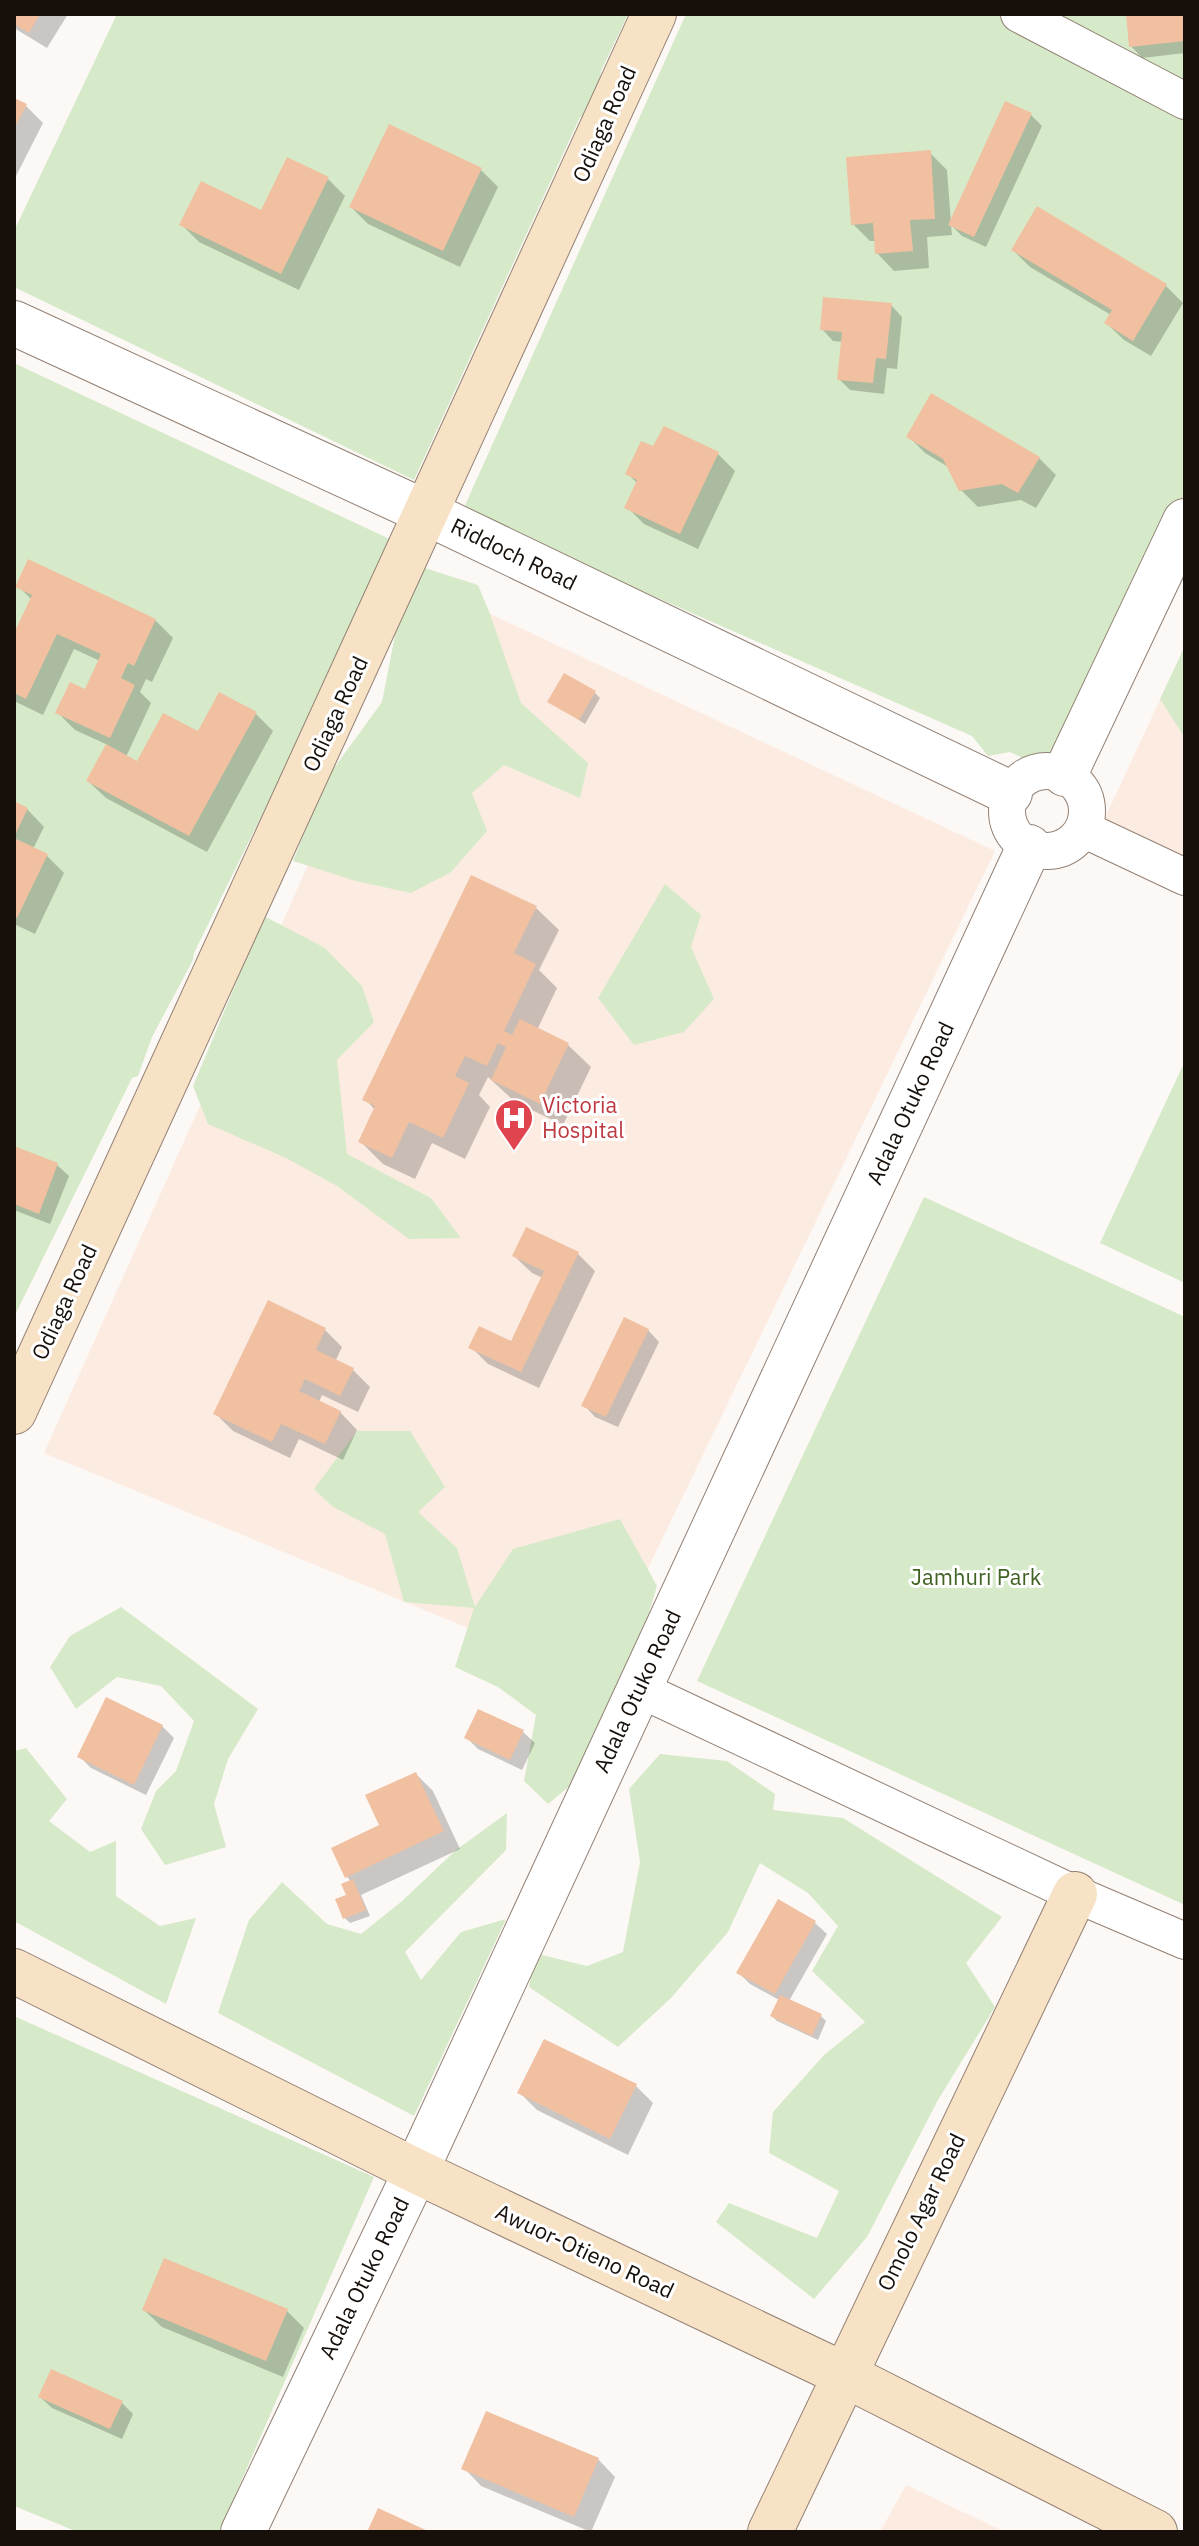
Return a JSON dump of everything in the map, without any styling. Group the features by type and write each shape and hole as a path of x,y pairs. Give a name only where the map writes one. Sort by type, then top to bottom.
{"main road":[{"name":"Odiaga Road","path":"14,1412 654,14"},
{"name":"Omolo Agar Road","path":"770,2532 1075,1894"},
{"name":"Awuor-Otieno Road","path":"14,1971 416,2171 843,2374 1155,2532"}],"street":[{"path":"1019,14 1185,101"},
{"name":"Riddoch Road","path":"14,323 427,513 1010,793"},
{"path":"1065,774 1185,521"},
{"path":"1049,770 1065,774 1078,783 1086,797 1088,813 1083,829 1073,841 1059,849 1044,851 1029,847 1016,838 1008,824 1006,808 1010,793 1019,780 1033,772 1049,770"},
{"path":"1083,829 1185,877"},
{"name":"Adala Otuko Road","path":"243,2532 416,2171 1029,847"},
{"path":"639,1689 1075,1894 1185,1941"}],"shaded area":[{"name":"Victoria Hospital","path":"433,587 995,851 594,1680 44,1453"},
{"path":"1185,646 1185,856 1104,820"},
{"path":"906,2485 1005,2532 880,2532"}],"green space":[{"path":"117,14 628,14 601,71 596,110 580,117 414,480 14,287 14,231"},
{"path":"686,14 1185,14 1185,498 1049,770 1010,752 988,756 972,736 462,512"},
{"path":"14,363 396,542 193,960 152,1037 138,1076 132,1078 14,1317"},
{"path":"425,568 478,585 521,703 588,763 580,798 504,765 472,793 487,831 451,872 411,893 356,881 293,861 326,779 382,702 397,625"},
{"path":"1185,648 1185,738 1160,699"},
{"path":"665,884 701,915 691,947 714,999 684,1032 634,1045 598,998"},
{"path":"264,916 325,948 362,986 374,1022 337,1060 347,1154 431,1198 461,1238 409,1239 337,1186 286,1158 208,1124 193,1086"},
{"path":"1185,1061 1185,1283 1100,1243"},
{"name":"Jamhuri Park","path":"924,1197 1185,1317 1185,1905 697,1681"},
{"path":"357,1431 410,1431 445,1487 418,1512 457,1548 475,1607 513,1549 620,1519 657,1586 606,1756 548,1804 524,1781 536,1715 498,1687 455,1667 474,1608 404,1602 385,1534 333,1507 314,1489"},
{"path":"121,1607 258,1709 228,1759 214,1804 226,1847 165,1865 141,1829 156,1791 176,1771 194,1721 161,1686 117,1677 76,1709 50,1667 70,1636"},
{"path":"26,1748 67,1799 49,1821 90,1852 116,1841 116,1896 160,1926 196,1918 166,2004 14,1921 14,1751"},
{"path":"660,1754 727,1761 775,1794 773,1810 843,1818 1002,1917 966,1963 995,2007 938,2100 867,2237 814,2299 716,2222 729,2203 817,2238 839,2191 769,2153 773,2112 824,2055 865,2022 812,1971 838,1926 808,1893 760,1863 728,1932 671,1998 618,2047 529,1987 534,1953 587,1966 623,1952 640,1862 629,1789"},
{"path":"507,1813 506,1850 405,1952 421,1980 461,1932 506,1919 414,2116 218,2013 249,1920 282,1882 327,1924 361,1934 401,1902 456,1850"},
{"path":"14,2016 374,2177 219,2532 78,2532 14,2506"}],"building":[{"path":"14,14 40,14 29,33 14,24"},
{"path":"1126,14 1185,14 1185,41 1129,47"},
{"path":"14,98 27,104 14,129"},
{"path":"1005,101 1032,113 974,237 948,225"},
{"path":"389,124 482,168 443,251 349,207"},
{"path":"931,150 935,219 910,220 913,251 875,254 873,223 851,225 846,157"},
{"path":"287,157 329,177 281,274 179,225 201,181 261,210"},
{"path":"1037,206 1167,284 1133,341 1104,323 1112,310 1011,250"},
{"path":"823,297 892,303 886,359 876,358 873,383 837,380 842,332 820,330"},
{"path":"931,393 1040,457 1018,493 1002,484 959,491 943,459 906,437"},
{"path":"664,426 719,452 680,534 624,508 637,480 625,474 641,441 653,446"},
{"path":"28,559 156,619 134,666 128,663 121,678 135,685 110,738 55,713 70,682 85,689 101,654 57,634 26,699 14,693 14,633 32,595 15,587"},
{"path":"564,673 596,691 579,720 547,702"},
{"path":"219,692 257,712 189,836 86,781 106,744 137,761 163,713 198,731"},
{"path":"14,801 28,808 14,837"},
{"path":"14,838 48,854 17,918 14,916"},
{"path":"471,875 537,906 514,953 536,964 504,1031 512,1035 520,1019 569,1043 540,1104 491,1080 506,1047 498,1043 487,1066 465,1056 455,1076 469,1083 443,1138 409,1122 392,1158 358,1142 375,1106 362,1100"},
{"path":"14,1146 58,1163 39,1214 14,1204"},
{"path":"526,1227 579,1252 521,1372 468,1348 479,1326 511,1341 544,1271 512,1256"},
{"path":"268,1300 326,1328 316,1350 354,1368 340,1396 305,1379 299,1391 341,1411 325,1444 281,1424 272,1442 213,1414"},
{"path":"624,1317 649,1329 606,1417 581,1406"},
{"path":"106,1697 163,1725 134,1785 77,1757"},
{"path":"478,1709 524,1730 510,1760 464,1738"},
{"path":"416,1772 444,1831 345,1878 331,1848 379,1825 365,1795"},
{"path":"353,1879 366,1910 343,1919 335,1899 346,1895 341,1884"},
{"path":"778,1899 816,1921 775,1994 736,1973"},
{"path":"780,1995 822,2014 812,2036 770,2016"},
{"path":"544,2039 637,2084 610,2139 517,2093"},
{"path":"164,2258 288,2309 266,2361 142,2310"},
{"path":"51,2369 123,2401 110,2429 38,2397"},
{"path":"486,2411 599,2458 574,2517 461,2469"},
{"path":"378,2508 430,2532 367,2532"}],"place":[{"name":"Victoria Hospital","path":"514,1152"}]}
